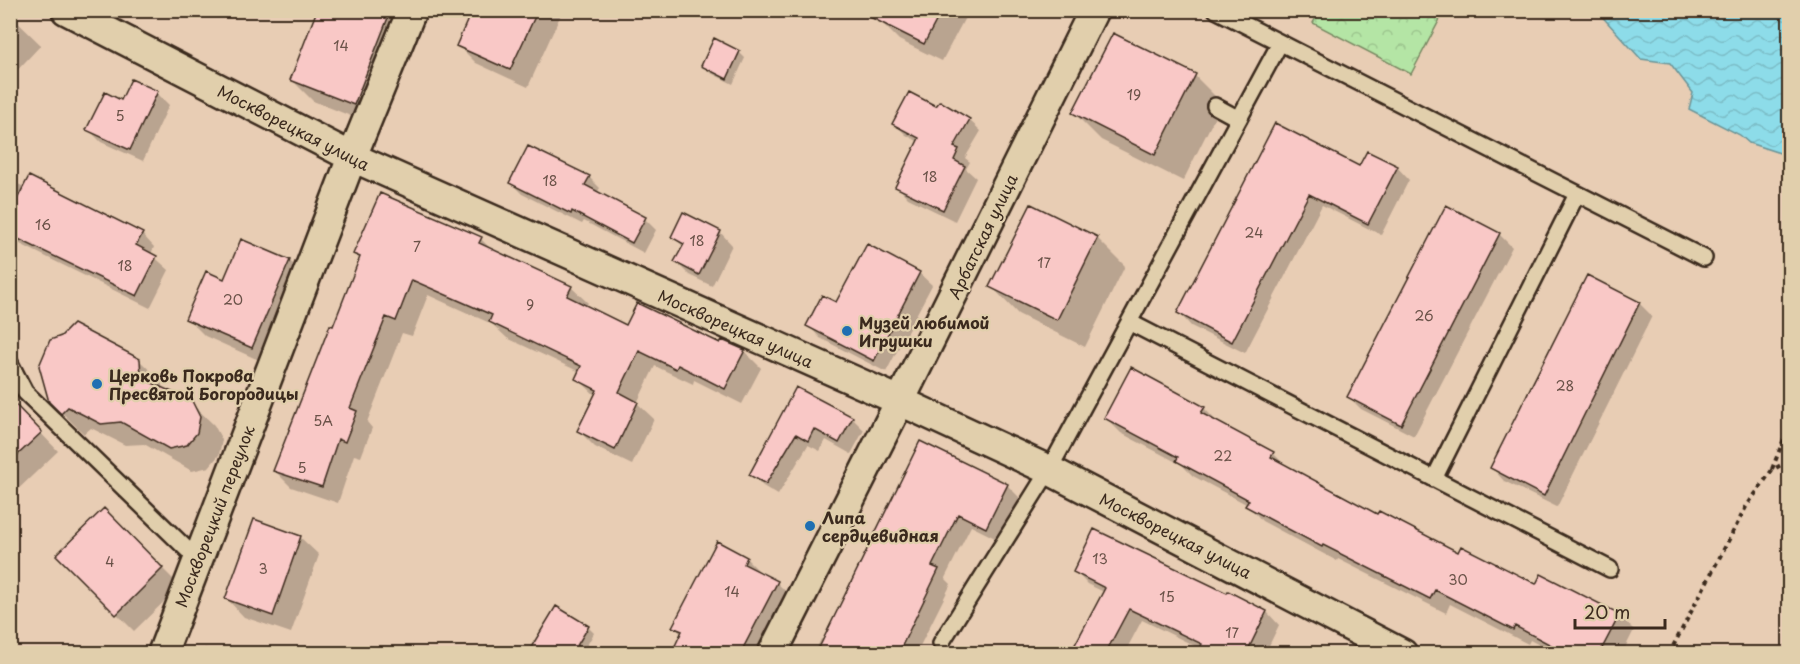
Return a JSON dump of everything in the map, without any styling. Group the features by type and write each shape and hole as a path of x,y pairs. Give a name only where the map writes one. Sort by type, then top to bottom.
{"street":[{"name":"Москворецкая улица","path":"66,10 352,157 900,401 1049,470 1403,654"},
{"name":"Москворецкий переулок","path":"162,654 352,157 412,10"},
{"name":"Арбатская улица","path":"772,654 1094,10"}],"lane":[{"path":"1216,10 1704,258"},
{"path":"941,643 1049,470 1280,43"},
{"path":"1215,106 1239,119"},
{"path":"1434,479 1577,194"},
{"path":"1129,322 1610,569"},
{"path":"10,363 25,392 198,560"}],"path":[{"path":"1669,654 1746,507 1772,470 1790,424"},
{"path":"1772,470 1790,460"}],"green space":[{"path":"1320,10 1427,11 1441,17 1411,74 1313,23"}],"water":[{"path":"1597,11 1789,11 1789,156 1749,143 1740,135 1689,109 1693,93 1670,63 1641,59"}],"building":[{"path":"317,10 391,10 354,105 290,80"},
{"path":"472,10 538,10 510,70 456,46"},
{"path":"856,10 942,10 924,44"},
{"path":"1113,33 1196,74 1155,155 1072,113"},
{"path":"714,38 740,51 727,79 701,66"},
{"path":"131,79 158,91 130,150 86,130 105,92 121,100"},
{"path":"909,92 936,106 940,101 970,119 954,147 959,149 954,160 965,166 943,210 895,187 919,138 892,124"},
{"path":"1275,123 1359,166 1367,151 1398,166 1368,224 1309,194 1232,342 1177,313"},
{"path":"528,146 590,176 585,185 646,217 632,243 572,211 571,214 509,183"},
{"path":"29,176 143,233 136,245 157,256 137,296 10,235 10,213"},
{"path":"380,193 482,237 479,243 572,286 567,296 626,325 637,303 720,343 722,340 745,350 725,389 678,365 676,369 639,351 619,392 638,402 615,450 577,431 597,390 575,379 581,366 489,322 492,315 412,280 396,321 386,317 350,408 357,411 345,442 338,439 322,487 273,471 330,325 333,326 360,257 353,254"},
{"path":"1031,204 1098,237 1057,320 989,287"},
{"path":"1446,205 1500,233 1401,425 1347,397"},
{"path":"683,212 721,231 699,275 674,262 684,244 671,237"},
{"path":"241,239 290,260 252,348 185,319 206,271 224,279"},
{"path":"867,244 920,272 874,361 806,326 822,295 836,302"},
{"path":"1587,275 1640,302 1544,496 1490,468"},
{"name":"Церковь Покрова Пресвятой Богородицы","path":"73,324 140,359 141,378 192,401 200,417 197,433 187,445 169,449 121,422 101,424 68,407 61,414 49,402 39,366 50,340 61,336"},
{"path":"1131,367 1205,407 1201,413 1274,452 1271,457 1377,514 1379,511 1458,552 1461,546 1536,584 1541,574 1620,614 1599,654 1568,654 1515,626 1513,630 1435,590 1430,599 1323,545 1322,547 1245,506 1249,500 1176,461 1178,457 1104,418"},
{"path":"796,387 853,417 839,443 814,429 808,441 796,434 766,484 749,475"},
{"path":"10,399 42,432 10,462"},
{"path":"920,441 1008,484 986,528 958,514 932,566 939,569 898,654 816,654"},
{"path":"104,508 163,568 116,615 56,555"},
{"path":"254,519 301,536 273,616 225,599"},
{"path":"1094,529 1267,611 1246,654 1197,654 1202,644 1129,609 1105,654 1070,654 1105,588 1073,572"},
{"path":"717,541 747,557 744,564 778,581 740,654 671,654 682,631 672,627"},
{"path":"556,606 589,626 572,654 527,654"}],"place":[{"name":"Музей любимой Игрушки","path":"847,331"},
{"name":"Церковь Покрова Пресвятой Богородицы","path":"97,384"},
{"name":"Липа сердцевидная","path":"810,526"}]}
